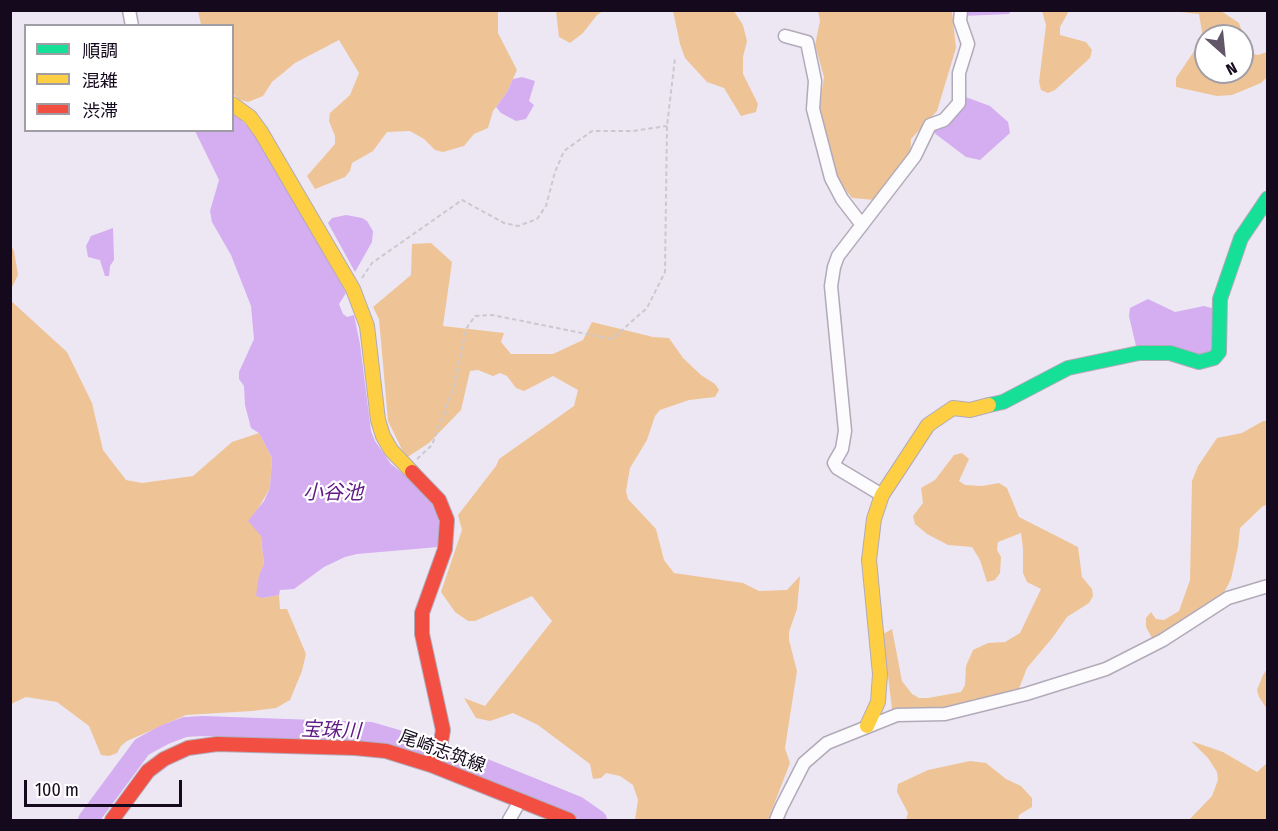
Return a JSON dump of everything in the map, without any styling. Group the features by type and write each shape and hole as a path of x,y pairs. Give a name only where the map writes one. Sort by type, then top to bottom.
{"street":[{"path":"882,495 837,468 834,463 842,449 845,431 831,286 834,267 838,256 915,156 930,126 944,120 959,103 959,73 968,44 960,21 961,10"},
{"path":"785,36 807,42 814,81 813,109 821,147 831,178 842,199 862,225"},
{"path":"234,105 250,117 261,132 352,289 367,326 378,420 382,436 391,450 439,500 447,520 445,549 422,613 422,634 442,730 441,742 432,762"},
{"path":"867,726 878,702 880,674 869,560 874,519 882,495 928,425 953,408 970,410 1003,402 1068,368 1139,353 1170,353 1199,362 1214,358 1219,352 1220,299 1241,238 1268,198"},
{"path":"776,820 804,764 827,743 897,715 945,714 1026,694 1106,669 1163,640 1228,598 1268,586"},
{"name":"尾崎志筑線","path":"112,820 148,771 164,759 188,748 217,744 386,751 432,762 568,820"},
{"path":"509,820 520,801"}],"path":[{"path":"408,466 432,445 453,390 466,329 475,316 492,315 612,339 647,308 665,273 667,126 675,58"},
{"path":"352,289 372,263 462,200 504,223 518,226 537,219 546,206 555,172 564,151 592,131 633,131 667,126"}],"shaded area":[{"path":"556,10 603,11 583,33 570,43 559,37"},
{"path":"198,11 498,11 498,33 517,70 507,92 493,111 488,128 474,134 464,146 443,152 435,150 424,139 410,131 387,132 373,151 352,163 345,177 315,189 307,176 335,144 335,136 329,121 330,113 350,95 359,73 339,40 295,63 272,82 263,96 248,102 240,100 234,95 234,24 201,24"},
{"path":"673,11 734,11 743,25 747,41 743,57 743,74 758,104 756,112 741,116 724,88 707,82 685,58"},
{"path":"818,11 952,11 956,48 937,111 911,139 910,160 875,200 852,198 837,179 819,109 824,77 815,45 820,21"},
{"path":"1042,11 1069,11 1060,27 1060,35 1086,42 1092,50 1090,58 1055,90 1048,93 1041,90 1039,82 1046,25"},
{"path":"1171,11 1221,11 1239,24 1201,24 1199,14"},
{"path":"1194,51 1194,84 1254,84 1254,54 1267,52 1267,77 1261,83 1232,95 1217,96 1176,87 1176,78"},
{"path":"431,243 452,262 443,326 504,333 501,342 511,354 553,354 583,340 592,322 653,337 669,338 683,358 701,375 715,384 719,390 715,397 689,400 660,410 655,416 647,440 630,468 626,491 628,499 656,529 664,560 674,573 743,583 759,591 787,590 800,576 797,609 789,632 797,671 785,748 790,763 768,820 635,820 638,800 633,785 620,776 606,773 601,778 593,779 590,764 538,725 513,713 490,721 476,718 464,698 485,706 552,621 532,596 475,621 468,621 455,612 441,592 462,530 458,515 499,459 574,406 578,390 553,376 524,391 516,388 507,376 500,373 493,376 478,370 470,371 461,410 429,443 406,458 388,421 379,319 373,307 411,275 412,244"},
{"path":"10,244 14,251 18,275 11,289"},
{"path":"10,300 67,352 92,403 103,450 126,480 142,483 193,476 232,442 259,433 272,458 270,488 255,514 261,536 264,565 259,575 263,598 279,595 280,609 287,609 306,654 302,671 290,700 276,708 186,715 127,741 117,753 109,756 101,755 89,726 57,702 26,697 11,704"},
{"path":"1267,421 1267,505 1263,506 1240,528 1231,579 1212,616 1115,672 1113,669 1135,656 1131,648 1152,638 1146,627 1146,618 1151,612 1156,619 1164,620 1179,611 1190,580 1192,481 1198,466 1217,438 1242,433"},
{"path":"962,453 969,459 959,481 965,485 982,486 999,483 1007,488 1019,517 1078,547 1082,577 1092,589 1093,596 1089,603 1067,617 1027,668 1018,691 948,711 892,709 883,634 892,629 902,681 912,694 919,698 928,698 961,692 965,685 966,666 973,650 988,643 1005,642 1020,633 1041,589 1027,582 1023,573 1021,533 998,542 997,550 1001,557 1000,573 995,580 987,582 980,560 972,547 948,545 927,534 915,524 913,516 923,503 921,488 935,480 954,455"},
{"path":"1267,669 1267,709 1257,690"},
{"path":"1191,741 1223,752 1257,772 1267,763 1267,820 1189,820 1212,796 1218,780 1217,772 1208,758"},
{"path":"970,761 986,763 1006,779 1021,786 1032,798 1032,807 1019,815 1018,820 906,820 908,813 897,792 898,784 928,770"}],"water":[{"path":"963,11 1011,11 1009,14 962,16"},
{"path":"522,77 535,81 529,101 534,105 526,119 516,121 501,113 496,107 513,79"},
{"path":"963,96 990,106 1008,122 1010,133 980,160 966,157 929,129"},
{"name":"小谷池","path":"234,115 262,142 346,293 339,304 343,314 347,317 354,315 371,431 391,464 424,491 438,514 440,532 438,547 345,557 324,567 294,589 280,590 279,595 263,598 256,596 259,575 264,564 261,536 248,521 264,501 270,488 272,458 259,433 251,428 245,405 244,386 239,379 239,372 254,339 251,306 231,255 212,222 210,211 219,180 195,132 234,132"},
{"path":"346,215 362,218 367,221 373,231 372,242 355,272 328,223 332,218"},
{"path":"113,228 114,260 110,266 109,276 105,276 100,260 88,257 86,246 91,236"},
{"path":"1148,299 1175,312 1204,306 1215,309 1212,351 1203,355 1136,346 1129,316 1130,308"}],"waterway":[{"name":"宝珠川","path":"88,820 142,747 185,727 203,726 371,732 456,757 577,806 597,820"}],"traffic: fast":[{"path":"989,405 1003,402 1068,368 1139,353 1170,353 1199,362 1214,358 1219,352 1220,299 1241,238 1268,198"}],"traffic: slow":[{"path":"234,105 250,117 261,132 353,289 367,326 378,420 383,436 391,450 412,472"},
{"path":"867,726 878,702 880,674 869,560 874,519 882,495 928,425 953,408 970,410 989,405"}],"traffic: jam":[{"path":"412,472 439,500 447,520 445,549 422,613 422,634 443,730 441,742 431,765"},
{"path":"112,820 148,771 164,759 188,748 217,744 386,751 431,765 569,820"}]}
